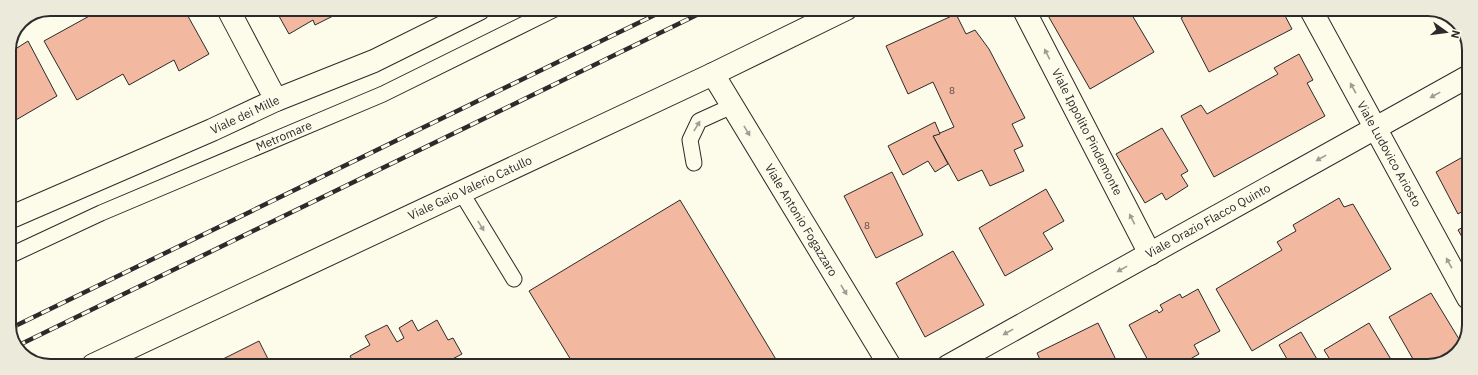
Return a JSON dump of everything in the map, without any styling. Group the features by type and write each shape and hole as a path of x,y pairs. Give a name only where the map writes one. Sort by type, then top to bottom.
{"street":[{"path":"232,16 276,100"},
{"name":"Viale dei Mille","path":"16,215 212,130 276,100 374,61 465,16"},
{"name":"Viale Gaio Valerio Catullo","path":"106,359 834,16"},
{"name":"Viale Ippolito Pindemonte","path":"1027,16 1150,254"},
{"name":"Viale Ludovico Ariosto","path":"1313,16 1462,287"},
{"name":"Viale Antonio Fogazzaro","path":"713,74 886,359"},
{"name":"Viale Orazio Flacco Quinto","path":"961,359 1462,80"}],"lane":[{"name":"Metromare","path":"16,253 101,213 383,94 541,16"},
{"path":"694,163 690,140 699,121 732,106"},
{"path":"461,192 514,279"}],"building":[{"path":"89,16 188,16 209,54 179,71 174,60 129,85 123,74 77,100 44,41"},
{"path":"279,16 333,16 315,25 313,20 289,34"},
{"path":"952,16 957,16 966,34 975,30 989,49 1025,118 1012,124 1023,146 1014,150 1024,171 990,186 982,170 958,181 933,136 954,127 933,82 908,94 886,46"},
{"path":"1048,16 1133,16 1154,52 1090,89"},
{"path":"1184,16 1285,16 1292,29 1209,72 1181,18"},
{"path":"28,41 57,96 16,120 16,50"},
{"path":"1299,54 1313,80 1307,83 1325,116 1214,177 1181,116 1201,105 1207,114 1278,74 1274,68"},
{"path":"935,122 940,134 933,136 948,164 935,172 928,161 903,175 888,146"},
{"path":"1162,128 1188,171 1181,175 1188,186 1166,200 1162,193 1145,203 1116,154"},
{"path":"1462,157 1462,212 1458,214 1436,172"},
{"path":"892,172 923,235 876,258 844,196"},
{"path":"1046,189 1064,221 1043,233 1053,249 1005,276 979,228"},
{"path":"1339,198 1344,207 1353,204 1391,269 1252,351 1216,289 1282,250 1277,242 1296,231 1293,225"},
{"path":"680,200 776,359 570,359 529,291"},
{"path":"1462,228 1462,237 1458,230"},
{"path":"953,251 984,305 925,337 896,283"},
{"path":"1198,289 1220,331 1194,345 1199,354 1190,359 1147,359 1129,325 1157,310 1159,313 1163,310 1160,305 1180,294 1182,298"},
{"path":"1431,293 1459,339 1455,346 1441,356 1428,359 1413,359 1389,317"},
{"path":"412,320 418,331 437,320 448,340 453,338 462,354 452,359 352,359 350,356 370,345 365,336 387,325 397,342 404,338 399,328"},
{"path":"1098,323 1116,359 1040,359 1037,353"},
{"path":"1369,323 1391,359 1330,359 1324,350"},
{"path":"1301,332 1317,359 1287,359 1279,345"},
{"path":"259,341 268,359 223,359"}],"railway":[{"path":"16,326 653,16"},
{"path":"22,344 695,16"}]}
